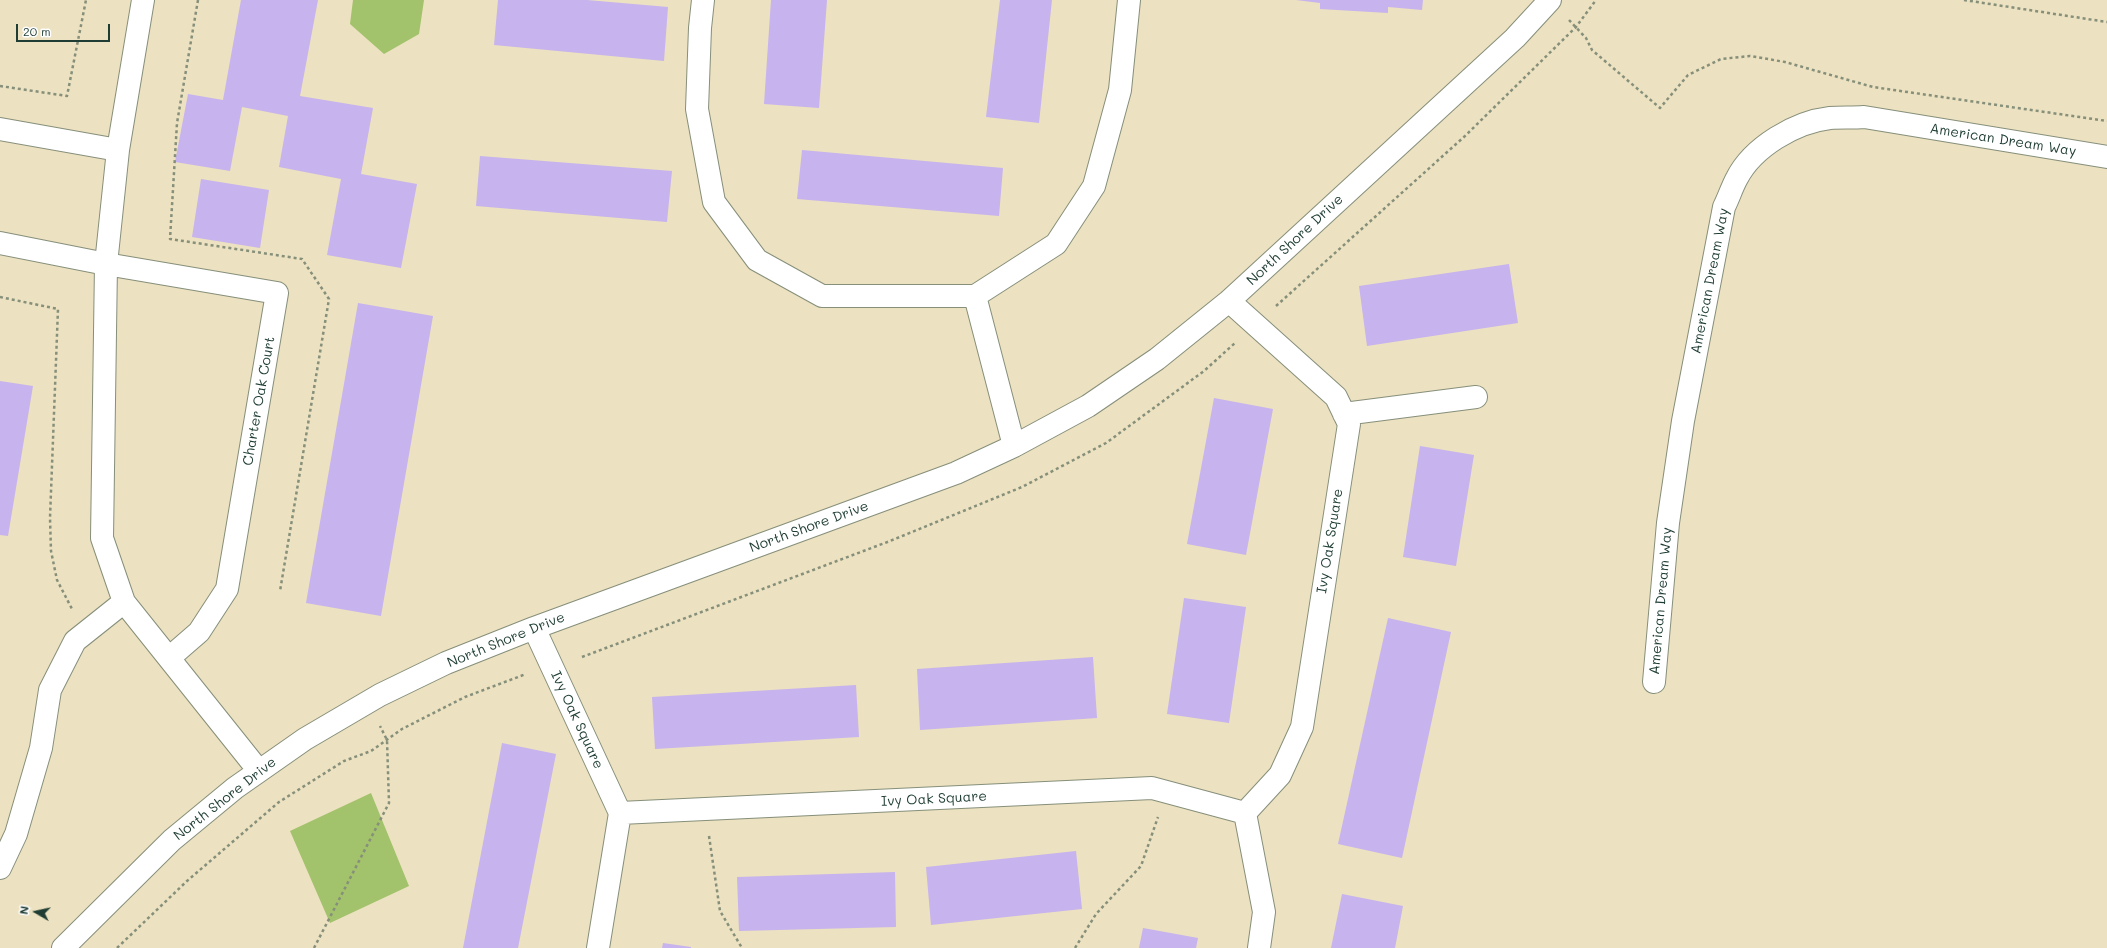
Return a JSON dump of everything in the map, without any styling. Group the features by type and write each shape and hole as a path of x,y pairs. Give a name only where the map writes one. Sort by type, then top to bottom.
{"street":[{"path":"143,0 118,150 106,264 102,538 124,602 259,771"},
{"path":"703,0 700,28 697,109 714,202 757,260 822,296 975,296 1056,244 1094,186 1120,90 1130,0"},
{"name":"North Shore Drive","path":"63,948 172,840 235,788 305,739 368,702 446,663 534,628 956,473 1014,446 1088,406 1157,359 1229,301 1515,38 1550,0"},
{"name":"American Dream Way","path":"1654,682 1668,523 1682,420 1724,207 1738,177 1759,150 1782,134 1813,121 1831,118 1864,117 2107,157"},
{"path":"0,130 118,150"},
{"name":"Charter Oak Court","path":"0,243 106,264 277,293 227,589 199,632 169,658"},
{"path":"975,296 1014,446"},
{"name":"Ivy Oak Square","path":"534,628 620,813 1152,788 1245,813 1280,775 1302,727 1349,424 1336,397 1229,301"},
{"path":"1344,414 1476,397"},
{"path":"0,868 16,834 41,748 50,690 75,641 124,602"},
{"path":"598,948 620,813"},
{"path":"1245,813 1264,912 1259,948"}],"path":[{"path":"0,86 67,96 86,0"},
{"path":"170,203 177,123 198,0"},
{"path":"1576,28 1596,0"},
{"path":"1964,0 2107,22"},
{"path":"1566,16 1586,38 1592,50 1660,108 1688,75 1721,59 1750,56 1785,62 1873,87 2107,121"},
{"path":"0,297 58,309 50,510 51,551 57,580 74,611"},
{"path":"117,948 187,881 279,802 344,761 371,751 402,729 465,696 527,673 534,676"},
{"path":"314,948 389,803 386,740 368,702"},
{"path":"1075,948 1096,914 1141,866 1166,792"},
{"path":"706,810 720,911 742,948"}],"green space":[{"path":"353,0 424,0 419,34 384,54 350,24"},
{"path":"371,793 409,886 330,923 290,831"}],"building":[{"path":"241,0 318,0 300,96 373,108 361,174 417,184 401,268 327,255 341,179 279,167 288,116 242,107 230,171 175,162 188,94 223,100"},
{"path":"498,0 587,0 668,7 664,61 494,45"},
{"path":"771,0 827,0 819,108 764,104"},
{"path":"1000,0 1052,0 1039,123 986,117"},
{"path":"1296,0 1423,0 1422,10 1388,7 1388,13 1320,9 1320,3"},
{"path":"802,150 1003,168 999,216 797,199"},
{"path":"480,156 672,171 667,222 476,206"},
{"path":"201,179 269,190 260,248 192,237"},
{"path":"1509,264 1518,323 1367,346 1359,286"},
{"path":"358,303 433,316 381,616 306,603"},
{"path":"0,381 33,386 8,536 0,535"},
{"path":"1214,398 1273,409 1246,555 1187,544"},
{"path":"1420,446 1474,455 1456,566 1403,557"},
{"path":"1184,598 1246,607 1229,723 1167,714"},
{"path":"1388,618 1451,632 1402,858 1338,844"},
{"path":"1093,657 1097,718 920,730 917,669"},
{"path":"856,685 859,737 655,749 652,697"},
{"path":"502,743 556,754 518,948 463,948"},
{"path":"1076,851 1082,909 931,925 926,867"},
{"path":"895,872 896,927 739,931 737,877"},
{"path":"1342,894 1403,906 1395,948 1331,948"},
{"path":"1143,928 1198,938 1196,948 1139,948"},
{"path":"663,943 691,947 691,948 662,948"}]}
